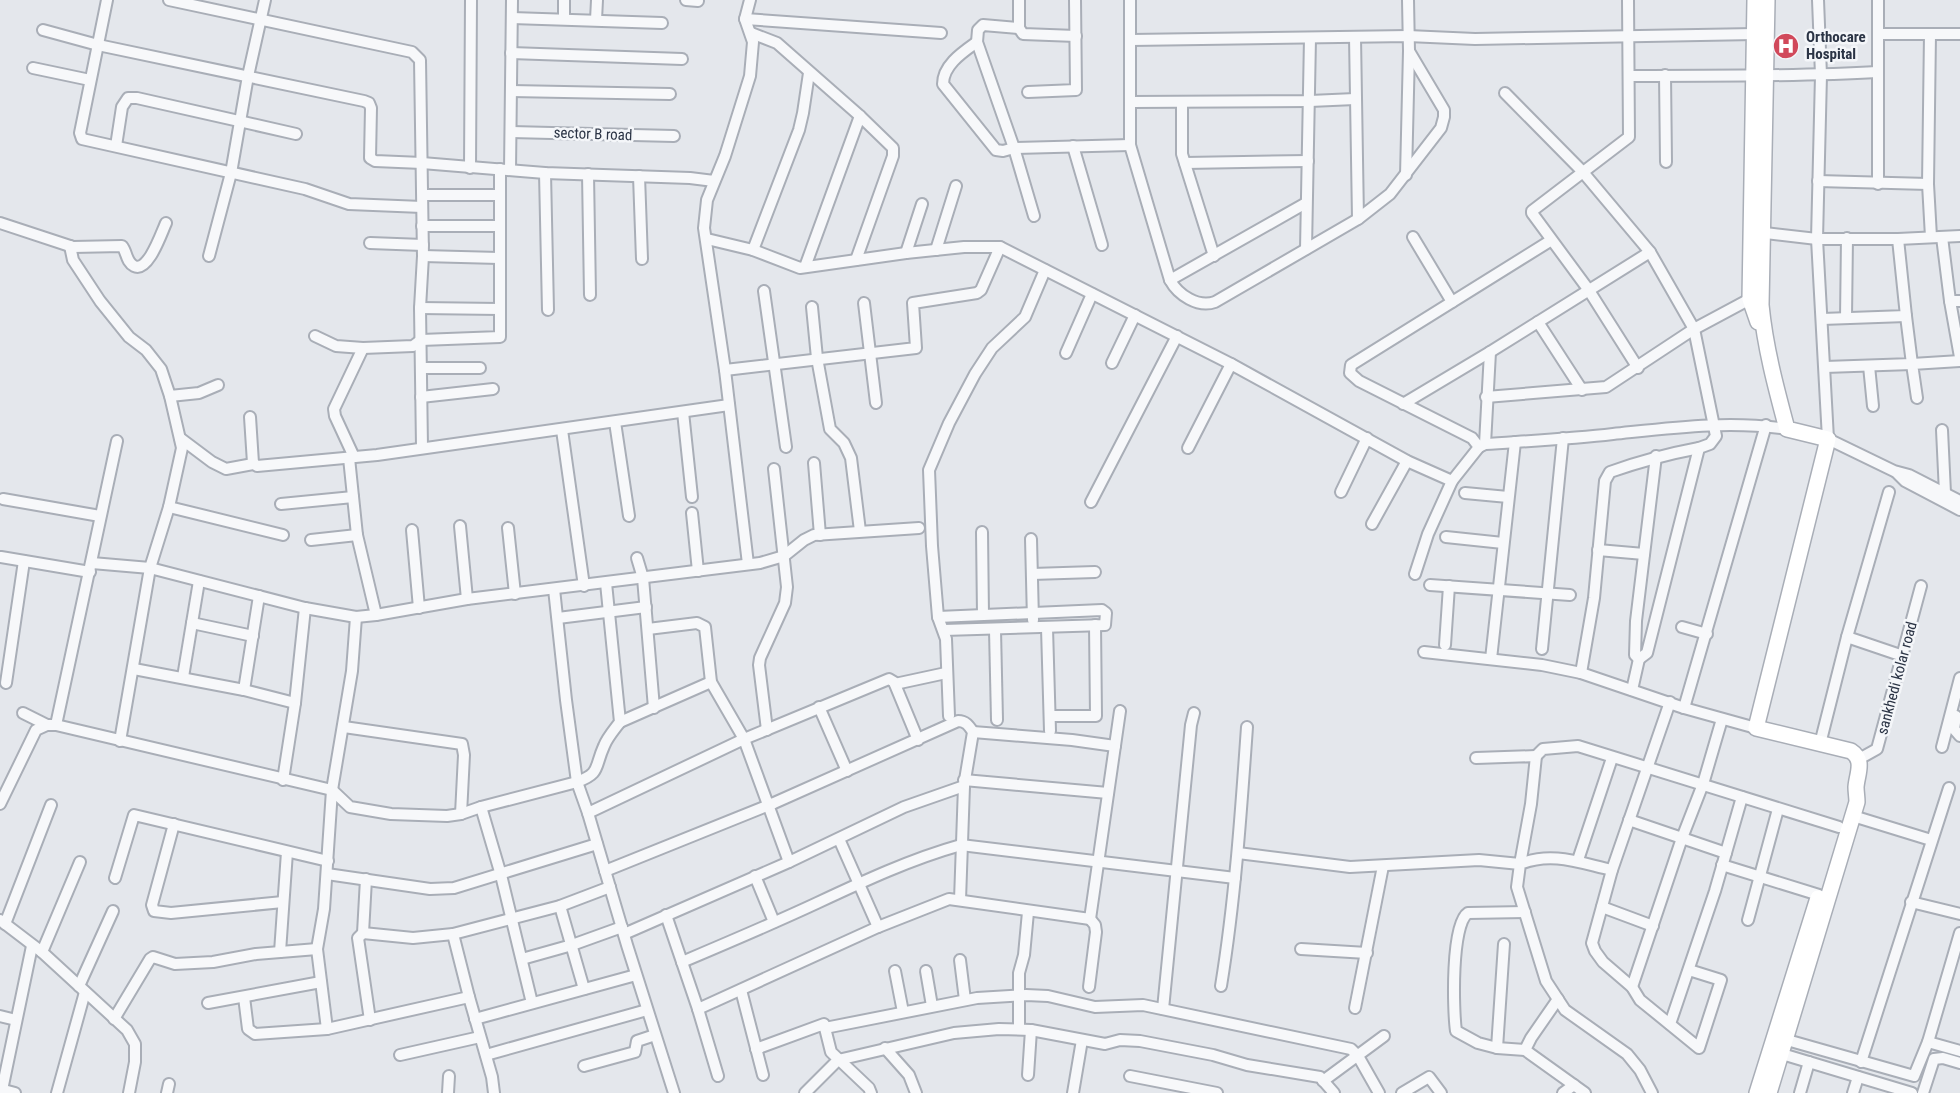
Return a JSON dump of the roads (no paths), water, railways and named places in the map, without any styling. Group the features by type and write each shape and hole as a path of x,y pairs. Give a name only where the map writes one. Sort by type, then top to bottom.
{"street":[{"path":"107,0 90,80 80,136 82,139 305,189 339,202 358,205 422,207"},
{"path":"169,0 412,52 420,60 423,195 420,308 422,447"},
{"path":"209,256 231,173 248,76 266,0"},
{"path":"470,168 471,0"},
{"path":"315,336 336,346 363,348 413,346 421,340 498,338 500,334 499,195 511,132 512,0"},
{"path":"564,0 564,18"},
{"path":"596,20 597,0"},
{"path":"686,0 698,1"},
{"path":"748,564 704,215 750,76 753,42 745,19 750,0"},
{"path":"1018,28 1019,0"},
{"path":"1028,92 1076,92 1075,0"},
{"path":"1130,0 1130,145 1170,280 1181,295 1209,304 1358,219 1390,194 1406,175 1441,128 1444,117 1444,110 1409,51"},
{"path":"1406,175 1408,0"},
{"path":"1628,0 1629,137 1532,211 1533,216 1588,289 1638,368"},
{"path":"1755,0 1755,34 1760,74"},
{"path":"1767,0 1760,74 1756,280 1764,336 1787,429"},
{"path":"1756,728 1828,440 1817,239 1821,75 1818,0"},
{"path":"1878,0 1878,183"},
{"path":"512,18 662,23"},
{"path":"745,19 941,33"},
{"path":"1034,216 1014,148 976,42 978,30 983,25 1018,28 1025,35 1076,36"},
{"path":"43,30 98,45 369,103 371,108 370,158 375,161 545,173 714,181"},
{"path":"751,33 777,43 893,148 856,260"},
{"path":"1131,40 1408,36 1475,39 1755,34"},
{"path":"1878,34 1960,34"},
{"path":"1825,367 1912,364 1960,356 1955,301 1937,237 1929,184 1930,34"},
{"path":"1355,37 1358,219"},
{"path":"1306,249 1311,38"},
{"path":"976,42 957,57 945,73 943,84 996,150 1130,145"},
{"path":"511,54 682,59"},
{"path":"33,68 90,80"},
{"path":"1629,76 1821,75 1877,72"},
{"path":"753,250 799,130 809,73"},
{"path":"1665,75 1666,162"},
{"path":"511,91 670,94"},
{"path":"1505,93 1582,171 1650,252 1694,329 1716,436 1710,444 1699,448 1656,456 1610,472 1605,481 1594,598 1581,673"},
{"path":"116,146 122,107 128,98 240,120 296,134"},
{"path":"1131,102 1355,99"},
{"path":"1182,102 1182,154 1214,255"},
{"path":"806,267 860,116"},
{"name":"sector B road","path":"511,132 674,136"},
{"path":"1073,146 1102,245"},
{"path":"1185,163 1308,161"},
{"path":"545,173 548,310"},
{"path":"588,174 590,295"},
{"path":"639,176 642,259"},
{"path":"1818,181 1929,184"},
{"path":"936,250 956,186"},
{"path":"423,195 499,195"},
{"path":"1170,280 1306,203"},
{"path":"906,253 922,204"},
{"path":"1,224 70,246 87,248 122,246 127,260 133,266 143,266 147,264 166,223"},
{"path":"422,226 499,226"},
{"path":"1756,232 1817,239 1960,236"},
{"path":"1413,237 1452,302"},
{"path":"1846,318 1847,238"},
{"path":"706,239 753,250 800,268 906,253 980,246 1000,247 1231,364 1407,461 1452,481"},
{"path":"1898,239 1917,398"},
{"path":"1551,241 1351,365 1352,377 1472,438 1482,446 1713,424 1766,425 1828,440 1894,471 1909,475 1960,501"},
{"path":"370,243 499,258"},
{"path":"70,246 73,260 100,301 129,337 146,350 161,369 182,448 169,507 150,568 120,741"},
{"path":"725,370 916,348 914,303 977,293 981,290 1000,247"},
{"path":"1403,404 1650,252"},
{"path":"949,716 944,630 938,616 929,470 949,423 975,374 992,348 1025,317 1045,270"},
{"path":"1756,280 1750,298 1754,315 1764,336"},
{"path":"764,291 786,447"},
{"path":"1066,353 1092,294"},
{"path":"1486,398 1606,387 1694,329 1750,298"},
{"path":"864,303 876,403"},
{"path":"812,307 817,358 830,429 844,443 851,458 860,531"},
{"path":"420,308 500,309"},
{"path":"1112,363 1135,315"},
{"path":"1822,319 1906,316"},
{"path":"1538,322 1582,390"},
{"path":"1091,502 1177,336"},
{"path":"363,348 334,409 351,458 357,535 376,615"},
{"path":"1415,574 1428,534 1452,481 1482,446 1490,352"},
{"path":"1188,448 1231,364"},
{"path":"1869,366 1873,406"},
{"path":"421,368 480,368"},
{"path":"170,396 200,393 218,385"},
{"path":"421,398 494,389"},
{"path":"180,438 212,462 226,469 254,464 257,466 351,458 729,405"},
{"path":"683,412 692,497"},
{"path":"249,417 254,464"},
{"path":"615,422 629,516"},
{"path":"1684,708 1766,425"},
{"path":"562,430 584,586"},
{"path":"1942,430 1945,493"},
{"path":"1341,492 1366,438"},
{"path":"1542,648 1563,438"},
{"path":"51,725 91,567 117,441"},
{"path":"1491,659 1515,442"},
{"path":"1632,690 1639,659 1647,653 1699,448"},
{"path":"1639,659 1635,655 1636,621 1656,456"},
{"path":"1372,524 1407,461"},
{"path":"814,463 820,535"},
{"path":"767,730 759,665 785,603 787,587 774,469"},
{"path":"1894,471 1905,481 1960,510"},
{"path":"1820,744 1847,637 1889,492"},
{"path":"1465,493 1508,497"},
{"path":"281,504 353,497"},
{"path":"3,499 100,516"},
{"path":"169,507 284,535"},
{"path":"692,513 698,571"},
{"path":"460,526 466,599"},
{"path":"508,528 515,594"},
{"path":"1,557 91,567 150,568 305,608 356,616 376,615 466,599 748,564 784,556 804,540 820,535 919,528"},
{"path":"412,530 418,608"},
{"path":"982,532 983,615"},
{"path":"311,540 357,535"},
{"path":"1446,537 1503,543"},
{"path":"1031,539 1033,628"},
{"path":"1598,550 1644,554"},
{"path":"637,558 643,578 654,708"},
{"path":"6,683 24,561"},
{"path":"1032,574 1095,572"},
{"path":"183,677 199,581"},
{"path":"606,583 620,722"},
{"path":"1430,585 1569,595"},
{"path":"1445,645 1449,586"},
{"name":"sankhedi kolar road","path":"1859,759 1878,749 1921,586"},
{"path":"555,589 576,782 588,813 674,1093"},
{"path":"244,690 259,596"},
{"path":"558,618 646,607"},
{"path":"283,780 296,703 305,608"},
{"path":"938,616 1105,611 1106,624 995,630 944,630"},
{"path":"327,1029 317,949 324,909 332,790 352,672 356,616"},
{"path":"192,623 254,636"},
{"path":"648,629 697,623 705,627 711,682 744,739 789,862"},
{"path":"1050,716 1096,716 1095,625"},
{"path":"1682,627 1707,634"},
{"path":"1047,628 1050,731"},
{"path":"995,630 997,720"},
{"path":"1847,637 1903,656"},
{"path":"1424,652 1542,665 1581,673 1684,708 1857,755 1859,759 1857,802 1853,816 1781,1043 1757,1093"},
{"path":"134,669 183,677 296,703"},
{"path":"895,684 946,673"},
{"path":"1942,747 1960,678"},
{"path":"588,813 744,739 889,679 895,684 918,740"},
{"path":"23,713 51,725 332,790 350,807 391,814 447,816 590,777 595,772 604,746 620,722 711,682"},
{"path":"1960,701 1954,729 1960,736"},
{"path":"1670,702 1612,870 1592,943 1603,962 1632,987 1640,1000 1699,1048 1721,980 1689,970"},
{"path":"819,707 847,771"},
{"path":"1090,919 1120,711"},
{"path":"1163,1009 1194,713"},
{"path":"1632,987 1682,838 1703,784 1722,719"},
{"path":"605,871 768,806 958,721 963,721 973,732 964,783 960,900"},
{"path":"0,804 35,732 51,725"},
{"path":"344,727 462,744 464,755 460,814"},
{"path":"1221,986 1238,853 1247,727"},
{"path":"973,732 1115,746"},
{"path":"1653,1093 1640,1070 1627,1054 1565,1010 1546,981 1517,887 1531,804 1536,756 1543,749 1578,746 1839,826"},
{"path":"1476,758 1536,756"},
{"path":"1578,860 1612,758"},
{"path":"522,959 666,915 789,862 904,807 964,783 999,782 1108,793"},
{"path":"1769,1093 1819,895 1848,798 1856,786"},
{"path":"1861,1062 1949,788"},
{"path":"1670,1024 1742,797"},
{"path":"51,805 2,922 42,952 127,1030 135,1044 135,1062 129,1093"},
{"path":"481,807 501,874 532,1003"},
{"path":"1748,921 1778,809"},
{"path":"115,878 134,815 328,861"},
{"path":"1853,816 1931,840"},
{"path":"1629,820 1726,853"},
{"path":"174,824 152,905 154,911 171,913 284,902"},
{"path":"839,839 878,927"},
{"path":"327,874 430,889 454,888 597,844"},
{"path":"682,962 859,883 926,855 961,845 1235,878"},
{"path":"280,952 287,852"},
{"path":"1238,853 1350,867 1479,860 1520,864 1532,859 1549,858 1578,860 1612,870"},
{"path":"42,952 80,862"},
{"path":"1722,865 1819,895"},
{"path":"1355,1008 1383,866"},
{"path":"755,876 774,922"},
{"path":"366,879 363,933 358,938 370,1020"},
{"path":"363,933 413,938 453,934 560,906 610,888"},
{"path":"699,1009 878,927 949,899 1090,919 1095,925 1095,932 1089,987"},
{"path":"1911,902 1960,915"},
{"path":"560,906 584,989"},
{"path":"1602,907 1653,926"},
{"path":"57,1093 82,989 113,911"},
{"path":"1019,1029 1019,973 1024,955 1028,912"},
{"path":"1525,912 1468,913 1463,918 1457,937 1453,1012 1456,1031 1478,1043 1497,1048 1525,1050 1585,1093"},
{"path":"666,915 699,1009 718,1076"},
{"path":"1781,1043 1914,1076 1928,1042 1960,933"},
{"path":"453,934 492,1077 494,1093"},
{"path":"1497,1048 1504,944"},
{"path":"15,1093 1,1089 33,946"},
{"path":"114,1018 153,957 175,964 213,962 256,954 317,949"},
{"path":"1301,949 1367,953"},
{"path":"960,960 965,1000"},
{"path":"895,971 903,1012"},
{"path":"926,971 932,1006"},
{"path":"475,1019 636,975"},
{"path":"208,1003 321,982"},
{"path":"741,990 763,1075"},
{"path":"825,1028 965,1000 1019,995 1048,996 1095,1007 1143,1005 1348,1048 1358,1056 1379,1093"},
{"path":"244,997 248,1029 255,1034 327,1029 469,997"},
{"path":"1525,1050 1558,999"},
{"path":"486,1055 647,1010"},
{"path":"0,1016 16,1020"},
{"path":"756,1049 822,1024 831,1052 869,1088 871,1093"},
{"path":"805,1093 838,1060 954,1033 1019,1029 1105,1044 1120,1040 1140,1041 1213,1055 1247,1065 1320,1077 1334,1093"},
{"path":"1028,1075 1031,1030"},
{"path":"584,1066 635,1052 637,1041 655,1035"},
{"path":"1323,1081 1384,1036"},
{"path":"400,1055 480,1037"},
{"path":"1073,1093 1082,1040"},
{"path":"1928,1042 1960,1051"},
{"path":"1781,1043 1809,1062 1912,1093"},
{"path":"885,1048 909,1075 916,1093"},
{"path":"1923,1092 1934,1059 1943,1058 1960,1063"},
{"path":"1800,1093 1809,1062"},
{"path":"448,1093 449,1076"},
{"path":"1130,1076 1197,1091 1217,1093"},
{"path":"1401,1093 1429,1077 1441,1093"},
{"path":"1853,1093 1858,1077"},
{"path":"1563,1093 1574,1085"}],"place":[{"name":"Orthocare Hospital","path":"1786,46"}]}
